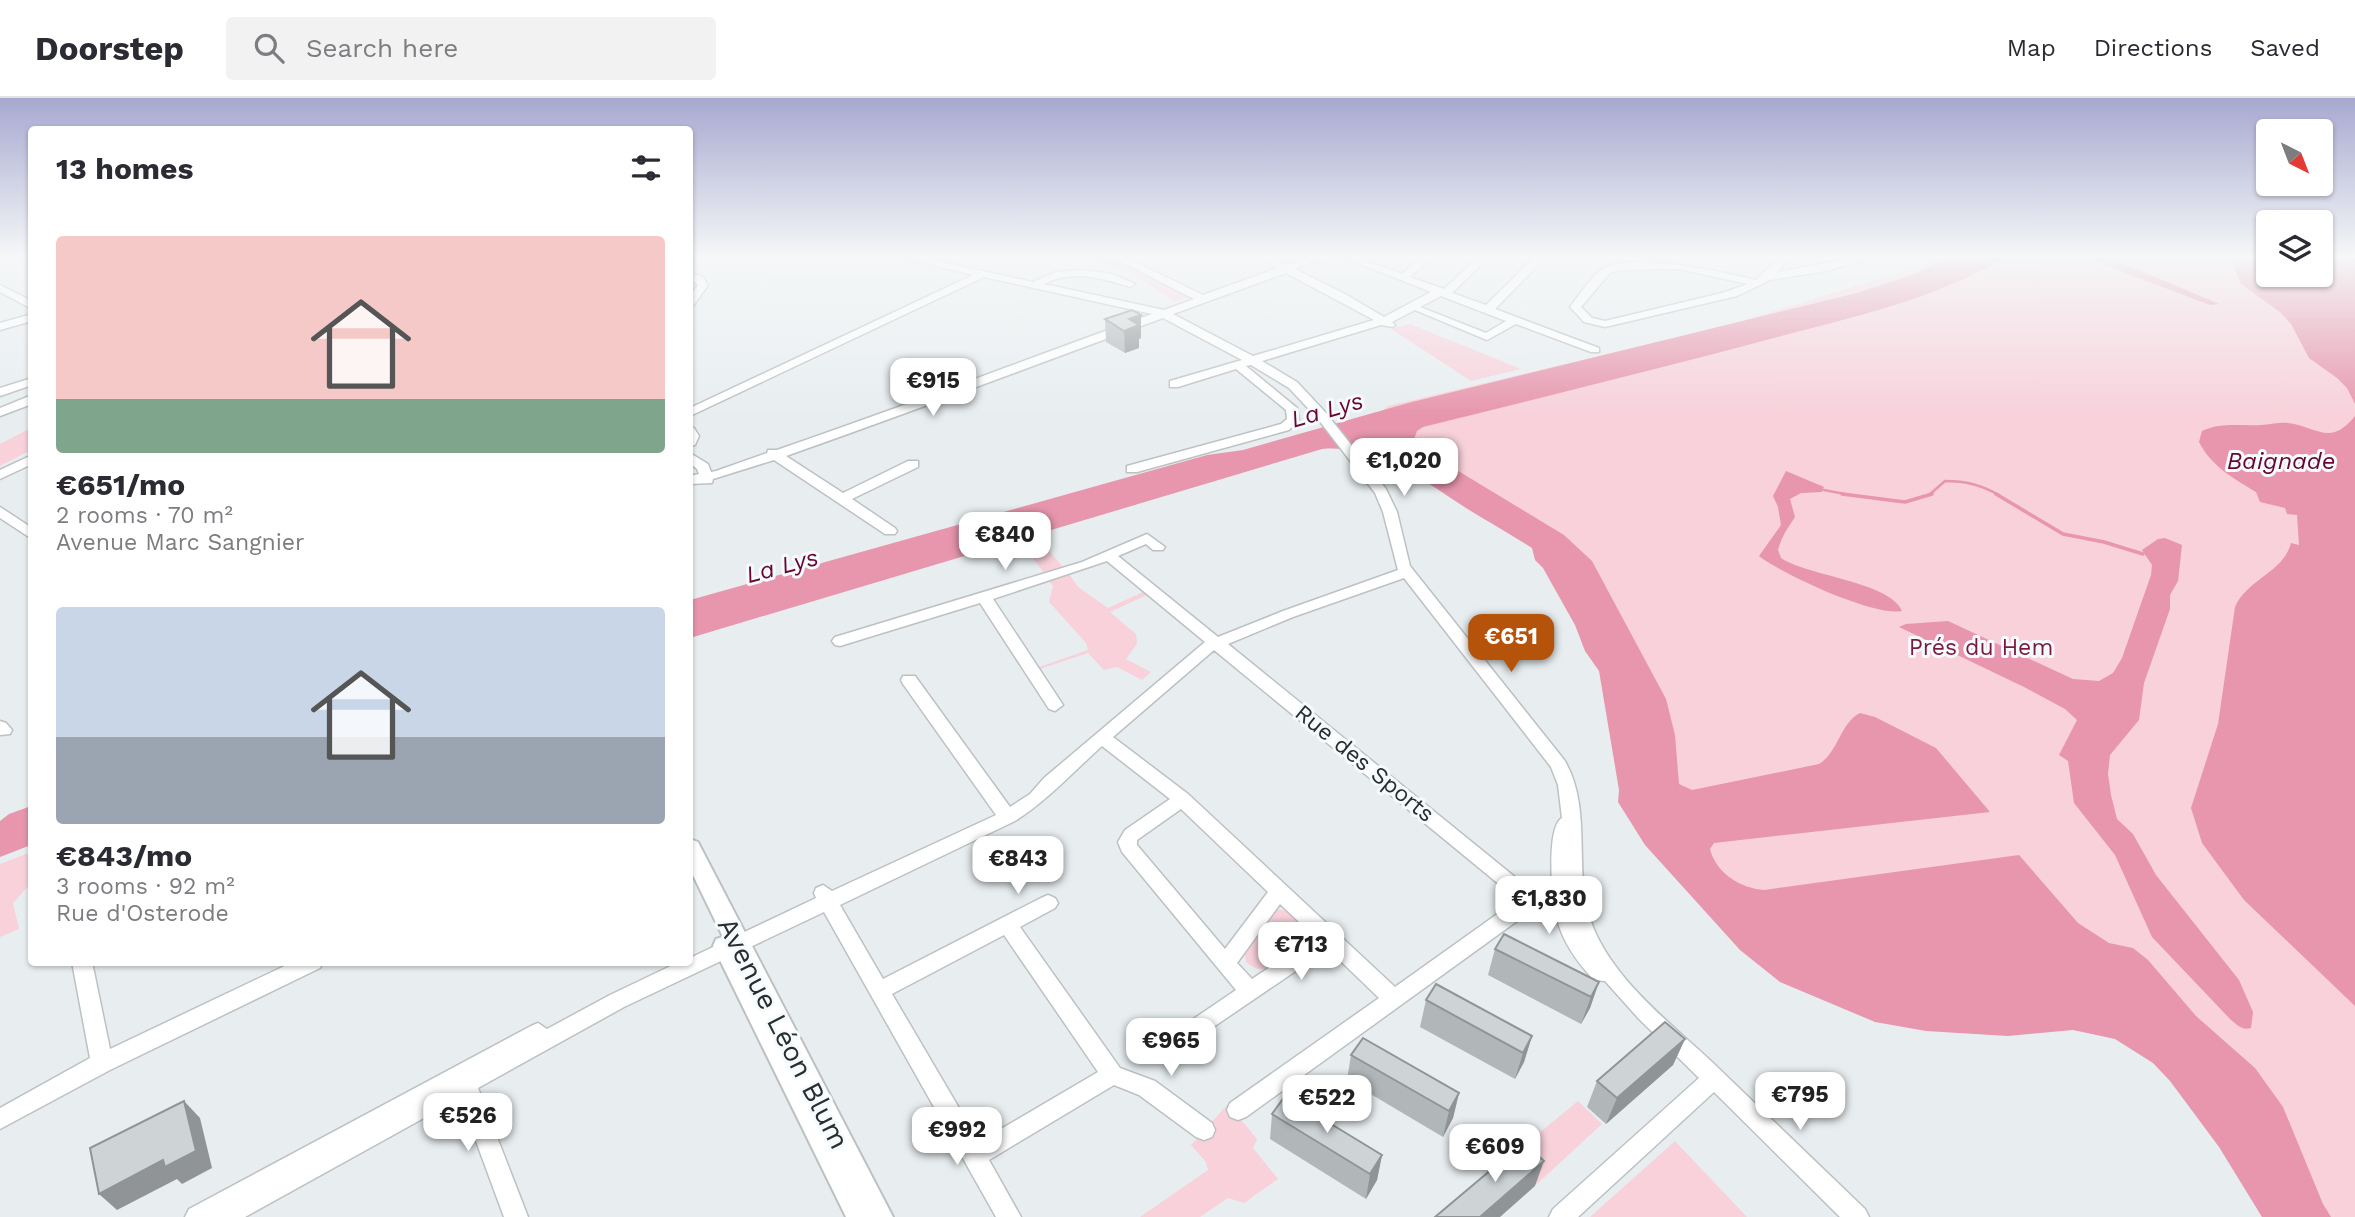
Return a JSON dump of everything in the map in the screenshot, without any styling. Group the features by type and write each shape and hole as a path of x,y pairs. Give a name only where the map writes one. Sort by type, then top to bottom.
{"main road":[{"name":"Avenue Léon Blum","path":"693,855 729,942 861,1217"},
{"name":"Avenue Léon Blum","path":"693,882 729,942 879,1217"}],"street":[{"path":"693,411 907,310"},
{"path":"1150,310 1163,313 1293,385 1361,464 1388,505 1399,556 1408,572 1554,758 1562,772 1569,797 1561,860 1573,939 1583,956 1659,1024 1857,1217"},
{"path":"693,481 707,479 894,413 1171,310"},
{"path":"1365,310 1386,323"},
{"path":"1386,323 1411,310"},
{"path":"1174,384 1275,354 1294,352 1418,310"},
{"path":"1420,310 1487,337 1515,320"},
{"path":"1489,310 1595,350"},
{"path":"1577,310 1592,322 1605,324 1664,310"},
{"path":"0,327 28,318"},
{"path":"1132,469 1285,427 1293,420 1291,408 1238,366"},
{"path":"0,393 28,382"},
{"path":"0,398 6,410 28,401"},
{"path":"775,454 890,531"},
{"path":"693,459 703,467 707,479"},
{"path":"0,473 28,460"},
{"path":"842,499 913,464"},
{"path":"0,511 28,532"},
{"path":"841,641 1109,556 1147,538 1158,547"},
{"name":"Rue des Sports","path":"1109,556 1542,909 1570,908"},
{"path":"693,961 1036,799 1102,737 1198,654 1216,643 1288,614 1408,572"},
{"path":"984,597 1055,705"},
{"path":"909,680 1005,813"},
{"path":"1102,737 1182,799 1394,999"},
{"path":"1182,799 1131,835 1127,842 1250,992"},
{"path":"1226,963 1279,891"},
{"path":"825,897 1009,1217"},
{"path":"1238,1110 1533,899"},
{"path":"879,991 1048,903"},
{"path":"1007,924 1112,1075 1147,1088 1205,1130"},
{"path":"1196,1028 1329,938"},
{"path":"693,954 729,942"},
{"path":"83,966 102,1063"},
{"path":"0,1119 102,1063 299,966"},
{"path":"222,1217 599,999 666,966"},
{"path":"197,1217 683,966"},
{"path":"975,1156 1112,1075"},
{"path":"1561,1217 1714,1078"},
{"path":"463,1079 516,1217"}],"green space":[{"name":"Prés du Hem","path":"1777,310 2355,310 2355,1217 2262,1217 2213,1132 2165,1068 2130,1042 1744,947 1606,669 1533,547 1376,417 1388,406 1722,327"},
{"path":"1410,324 1521,369 1471,381 1391,329"},
{"path":"28,430 28,452 0,466 0,444"},
{"path":"1045,546 1063,567 1044,573 1028,551"},
{"path":"1069,574 1078,587 1108,608 1143,592 1147,595 1110,612 1136,634 1137,644 1126,659 1151,672 1142,680 1117,667 1104,670 1088,653 1040,669 1039,667 1088,650 1086,643 1049,602 1053,586 1048,580"},
{"path":"28,853 28,886 13,903 19,929 0,937 0,864"},
{"path":"1276,909 1292,912 1306,925 1309,942 1279,964 1262,969 1254,967 1246,962 1244,949"},
{"path":"1578,1101 1602,1124 1537,1184 1509,1158"},
{"path":"1228,1104 1257,1139 1253,1148 1278,1179 1244,1203 1228,1198 1200,1217 1140,1217 1208,1170 1206,1162 1191,1145"},
{"path":"1675,1141 1747,1217 1590,1217"}],"water":[{"path":"1787,310 1877,310 1423,427 1417,431 1414,439 1417,446 1564,535 1592,561 1666,699 1675,735 1679,784 1692,790 1819,764 1831,753 1848,724 1860,713 1875,717 1936,748 1990,812 1714,843 1710,849 1713,858 1730,878 1746,886 1764,890 2019,855 2078,923 2109,943 2133,948 2148,960 2196,1016 2255,1068 2283,1107 2323,1204 2331,1217 2262,1217 2219,1147 2170,1081 2153,1063 2115,1039 2073,1030 2008,1036 1926,1031 1875,1022 1780,982 1740,950 1645,845 1618,802 1619,790 1599,671 1585,651 1575,625 1543,568 1535,560 1532,548 1416,476 1380,458 1342,449 1322,449 693,637 693,599 1207,455 1243,450 1408,403"},
{"path":"2278,310 2355,310 2355,404 2347,388 2337,378 2309,358 2291,324"},
{"name":"Baignade","path":"2355,416 2355,1006 2244,900 2202,843 2191,808 2218,724 2235,607 2248,589 2281,562 2291,543 2299,545 2297,515 2287,514 2285,508 2260,502 2256,492 2217,465 2199,442 2202,431 2223,425 2284,423 2331,433 2338,431"},
{"path":"1786,471 1824,487 1822,492 1801,493 1790,499 1795,517 1778,550 1781,558 1809,570 1882,593 1895,601 1902,611 1889,611 1851,601 1807,583 1759,556 1781,525 1773,496"},
{"path":"2165,538 2182,545 2178,581 2170,595 2170,609 2144,683 2139,720 2110,755 2108,774 2111,795 2117,819 2133,834 2156,875 2239,980 2253,1012 2251,1028 2248,1029 2231,1020 2152,937 2115,855 2074,803 2068,761 2059,755 2077,720 2065,709 2024,687 1899,627 1906,624 1948,621 2073,679 2099,681 2113,673 2122,658 2151,575 2152,565 2142,550 2158,539"},
{"path":"28,807 28,846 0,857 0,821 9,814"}],"building":[{"path":"1131,310 1141,315 1129,319 1139,325 1124,331 1105,319"},
{"path":"1504,934 1599,982 1591,997 1495,949"},
{"path":"1436,984 1532,1036 1523,1053 1426,1000"},
{"path":"1665,1022 1685,1039 1617,1098 1597,1081"},
{"path":"1363,1038 1459,1093 1449,1111 1351,1055"},
{"path":"1285,1096 1382,1155 1370,1174 1272,1114"},
{"path":"184,1101 196,1151 165,1167 163,1160 99,1194 90,1148"},
{"path":"1524,1142 1544,1161 1480,1217 1435,1217"}],"waterway":[{"path":"1929,495 1945,481 1973,484 1999,495"},
{"path":"1824,490 1850,495"},
{"path":"1842,494 1905,502 1929,495"},
{"path":"1996,494 2063,534 2104,542 2143,554"}],"water label":[{"name":"La Lys","path":"1327,410"},
{"name":"La Lys","path":"782,566"}]}
